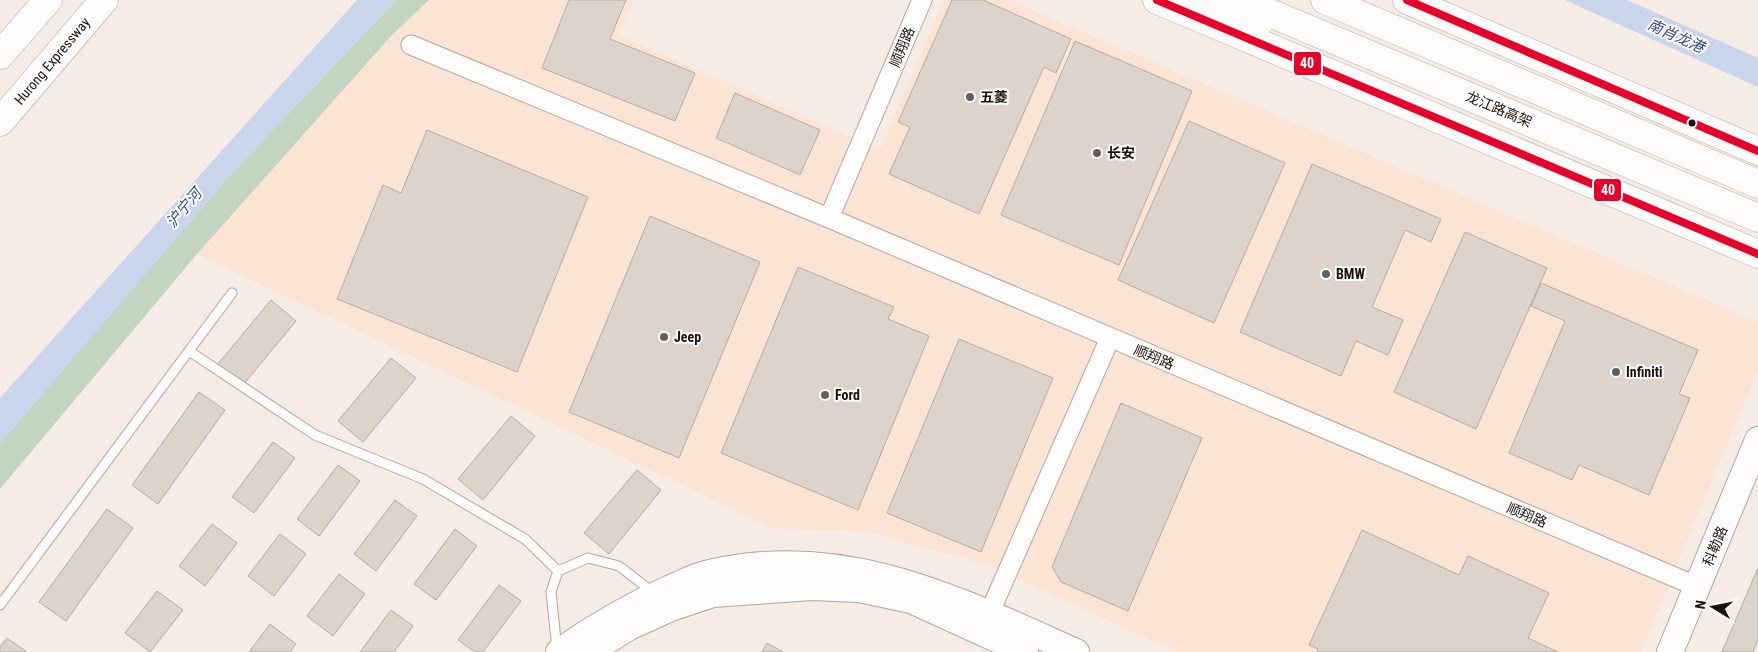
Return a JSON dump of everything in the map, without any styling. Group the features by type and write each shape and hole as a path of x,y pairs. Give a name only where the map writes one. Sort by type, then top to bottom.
{"main road":[{"path":"0,55 48,0"},
{"name":"Hurong Expressway","path":"0,122 104,0"},
{"path":"1157,0 1758,254"},
{"path":"1196,0 1477,100"},
{"name":"龙江路高架","path":"1239,0 1758,218"},
{"path":"1326,0 1758,184"},
{"path":"1350,0 1491,71"},
{"path":"1407,0 1758,151"}],"street":[{"name":"顺翔路","path":"922,0 829,218 1698,587"},
{"path":"411,45 829,218"},
{"path":"989,614 1110,338"},
{"name":"科勒路","path":"1670,652 1758,440"},
{"path":"558,652 600,622 656,594 701,575 763,564 813,564 859,570 912,584 989,614 1076,652"},
{"path":"589,652 629,627 671,608 713,594 812,587 859,589 910,600 1025,652"}],"lane":[{"path":"0,605 232,293"},
{"path":"189,351 315,435 423,479 524,538 558,571"},
{"path":"558,652 551,592 558,571 588,558 619,566 656,594"}],"shaded area":[{"path":"429,0 634,0 619,35 880,150 944,0 1009,0 1758,322 1758,371 1641,652 1177,652 984,564 864,531 773,529 197,254 391,36"}],"green space":[{"path":"396,0 429,0 391,36 197,254 0,489 0,444 13,427 232,173"}],"water":[{"name":"沪宁河","path":"357,0 396,0 232,173 0,444 0,398"},
{"name":"南肖龙港","path":"1565,0 1627,0 1758,58 1758,87"}],"building":[{"path":"569,0 626,0 610,39 695,73 675,121 542,68"},
{"name":"五菱","path":"952,0 983,0 1071,39 1056,73 1044,67 979,214 889,174 910,127 898,122"},
{"name":"长安","path":"1075,41 1192,91 1119,265 1001,215"},
{"path":"735,93 820,130 800,175 716,138"},
{"path":"1189,121 1285,163 1214,323 1118,280"},
{"path":"427,130 588,197 517,372 337,299 383,185 401,193"},
{"name":"BMW","path":"1312,164 1441,219 1431,242 1405,230 1372,307 1403,320 1388,355 1356,341 1341,376 1240,332"},
{"name":"Jeep","path":"650,216 760,262 679,458 569,412"},
{"path":"1465,232 1547,268 1476,429 1394,392"},
{"name":"Ford","path":"798,267 894,307 888,319 929,336 858,510 721,453"},
{"name":"Infiniti","path":"1541,283 1698,350 1679,394 1690,398 1649,495 1579,465 1572,480 1509,453 1565,321 1531,306"},
{"path":"271,300 296,321 243,385 218,364"},
{"path":"959,339 1053,378 981,552 887,513"},
{"path":"391,358 416,378 363,442 338,421"},
{"path":"199,392 225,410 158,504 132,485"},
{"path":"1121,403 1202,438 1128,611 1061,582 1052,567"},
{"path":"511,416 535,436 483,500 458,479"},
{"path":"273,442 295,458 254,513 232,497"},
{"path":"338,465 360,481 319,536 297,519"},
{"path":"637,470 661,490 609,554 584,533"},
{"path":"395,500 417,516 376,571 354,554"},
{"path":"107,509 133,528 66,621 39,602"},
{"path":"212,524 237,543 205,586 179,566"},
{"path":"455,529 477,546 436,600 414,584"},
{"path":"1362,530 1459,575 1468,556 1549,593 1528,638 1558,652 1317,652 1318,649 1309,645"},
{"path":"280,534 306,554 274,596 248,576"},
{"path":"1758,568 1758,640 1753,652 1722,652"},
{"path":"339,574 365,594 333,636 307,616"},
{"path":"499,585 521,601 483,652 475,652 458,640"},
{"path":"157,591 183,610 150,652 125,633"},
{"path":"391,610 413,626 394,652 360,652"},
{"path":"270,624 296,644 290,652 249,652"},
{"path":"7,638 27,652 0,652 0,647"},
{"path":"767,643 783,652 762,652"}],"transit line":[{"name":"40","path":"1157,0 1758,254"},
{"name":"40","path":"1407,0 1758,151"}],"place":[{"name":"五菱","path":"970,97"},
{"name":"长安","path":"1097,153"},
{"name":"BMW","path":"1326,274"},
{"name":"Jeep","path":"664,337"},
{"name":"Infiniti","path":"1616,372"},
{"name":"Ford","path":"825,395"}]}
